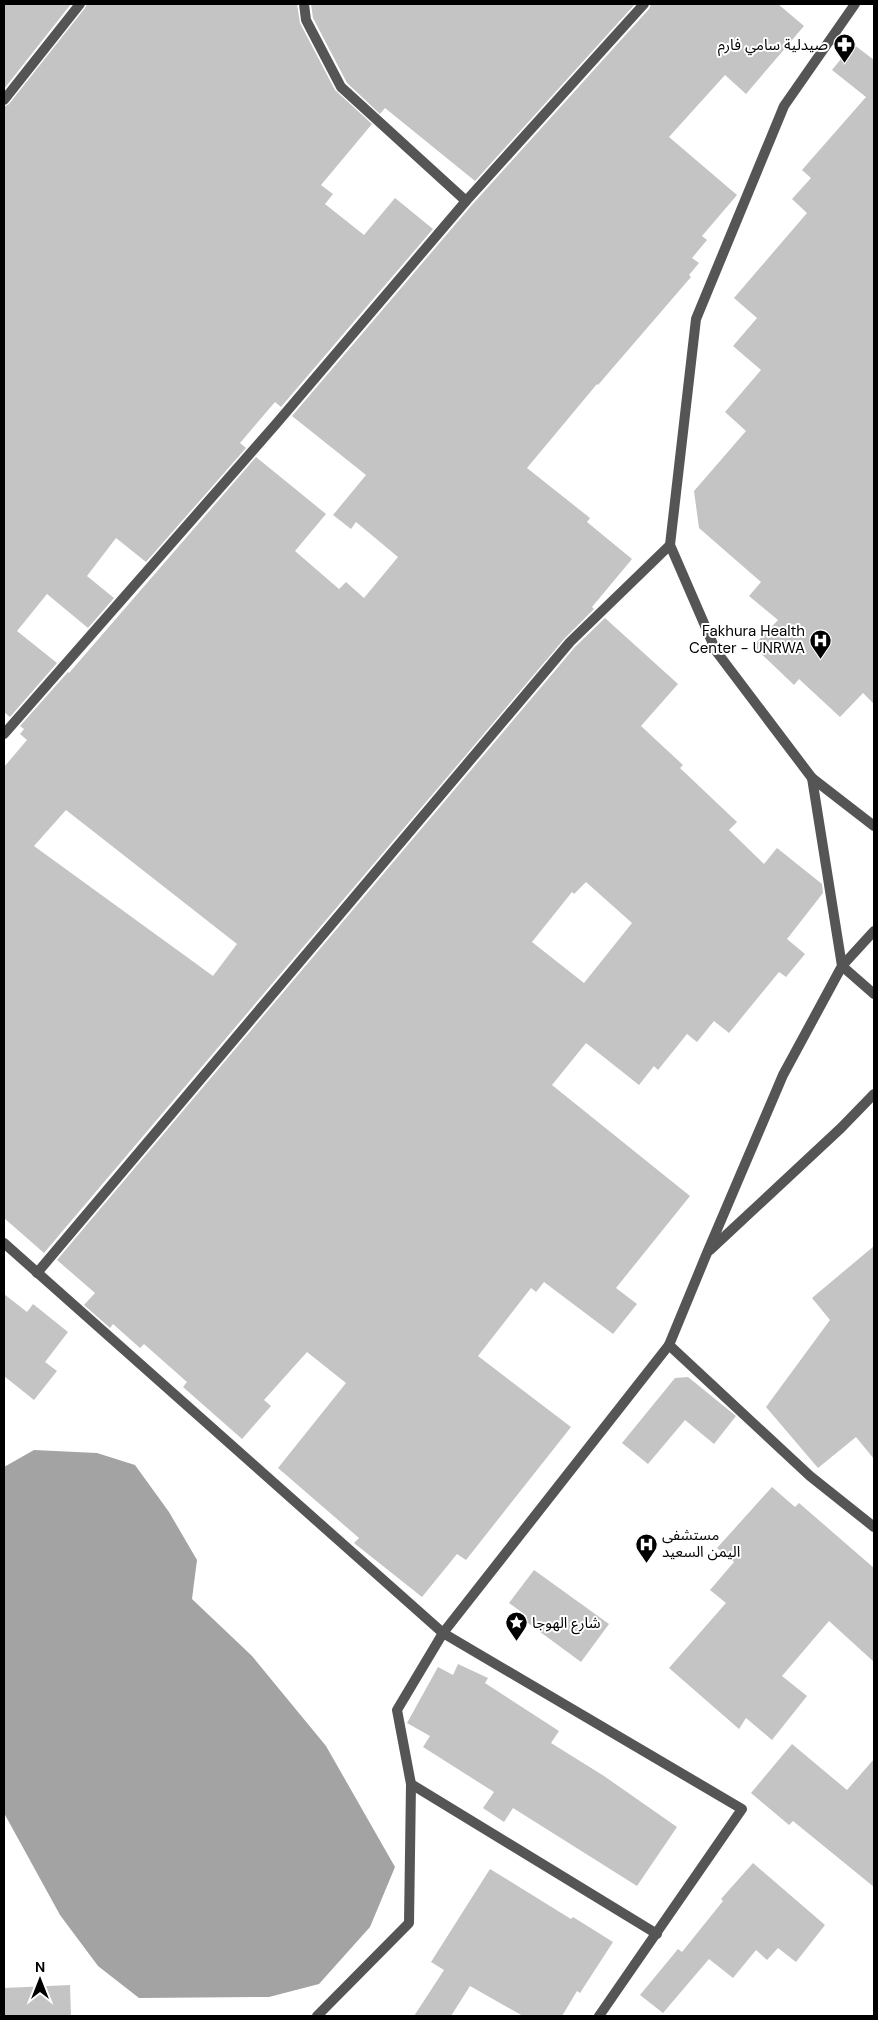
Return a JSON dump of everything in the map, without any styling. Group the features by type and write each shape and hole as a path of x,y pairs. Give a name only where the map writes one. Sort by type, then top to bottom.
{"street":[{"path":"4,100 80,4"},
{"path":"304,4 306,20 341,87 466,201"},
{"path":"4,734 276,424 466,201 644,4"},
{"path":"855,4 784,106 696,319 670,546 716,651 812,778 874,826"},
{"path":"37,1273 570,642 670,546"},
{"path":"812,778 842,966 874,994"},
{"path":"317,2016 409,1923 412,1784 397,1710 443,1633 669,1345 783,1075 842,966 874,931"},
{"path":"707,1253 841,1128 874,1094"},
{"path":"4,1243 443,1633 742,1809 599,2016"},
{"path":"669,1345 810,1476 874,1527"},
{"path":"412,1784 657,1934"}],"shaded area":[{"path":"34,1450 97,1453 135,1465 169,1512 197,1560 192,1599 252,1656 326,1746 395,1867 370,1927 319,1984 269,1997 139,1998 98,1966 60,1915 4,1813 4,1467"}],"building":[{"path":"4,4 71,4 4,89"},
{"path":"87,4 297,4 300,23 335,90 372,124 321,185 333,194 325,204 364,235 395,198 433,229 281,407 275,402 240,443 246,448 146,562 116,538 87,576 114,598 88,628 47,594 17,631 57,663 10,717 4,712 4,107 9,104"},
{"path":"311,4 635,4 475,181 385,108 380,114 347,83 313,18"},
{"path":"651,4 778,4 804,26 746,94 725,75 669,137 737,195 702,236 707,240 692,258 699,263 689,275 691,277 597,384 527,468 590,518 587,522 632,559 592,607 594,609 565,638 44,1253 4,1218 4,767 27,740 20,734 24,729 20,726 69,673 256,457 326,514 295,551 339,589 346,582 364,598 398,557 356,522 351,529 333,515 366,475 292,416 471,206 649,9","holes":["66,810 237,944 213,976 34,846"]},
{"path":"853,44 874,60 874,704 863,693 840,717 799,679 794,685 753,646 778,620 749,596 761,582 699,528 694,491 746,431 725,412 761,370 733,346 757,318 734,298 807,213 792,199 811,178 802,170 866,97 832,70"},
{"path":"605,618 678,684 641,726 683,765 680,768 737,822 729,830 764,864 777,848 822,884 823,893 787,939 805,954 786,977 779,972 729,1033 714,1021 697,1042 687,1034 658,1070 654,1066 639,1085 586,1043 552,1085 690,1196 616,1288 637,1304 613,1334 544,1282 536,1292 531,1288 478,1356 571,1427 466,1560 457,1554 422,1597 354,1543 359,1538 278,1468 346,1383 307,1352 264,1400 271,1406 242,1439 183,1387 187,1382 144,1344 140,1348 113,1324 110,1328 84,1305 95,1293 57,1260 575,647","holes":["586,882 632,923 584,983 532,942 572,892 574,894"]},
{"path":"874,1246 874,1459 856,1437 818,1468 766,1407 830,1320 812,1298"},
{"path":"4,1294 27,1312 33,1304 68,1332 45,1362 57,1371 34,1400 4,1376"},
{"path":"688,1377 736,1416 714,1444 685,1420 648,1464 622,1443 675,1378"},
{"path":"772,1487 795,1507 799,1503 874,1568 874,1662 829,1621 782,1676 807,1696 772,1740 746,1718 739,1729 669,1668 726,1603 710,1590 734,1562 717,1548"},
{"path":"534,1570 609,1624 581,1662 524,1620 527,1616 509,1603"},
{"path":"458,1664 488,1678 485,1683 559,1731 551,1743 604,1776 677,1827 637,1886 513,1808 504,1822 483,1808 494,1792 423,1747 430,1736 407,1723 438,1667 453,1675"},
{"path":"792,1744 847,1790 874,1759 874,1887 793,1821 789,1825 751,1793"},
{"path":"753,1863 825,1925 796,1962 778,1948 767,1960 756,1950 733,1978 709,1959 663,2013 640,1995 678,1949 682,1952 723,1901 721,1899"},
{"path":"490,1869 571,1919 573,1917 613,1942 580,1993 577,1991 562,2016 523,2016 470,1986 451,2016 414,2016 444,1970 431,1962"},
{"path":"70,1985 71,2016 4,2016 4,1988"}],"place":[{"name":"صيدلية سامي فارم","path":"844,64"},
{"name":"Fakhura Health Center - UNRWA","path":"821,659"},
{"name":"مستشفى اليمن السعيد","path":"646,1563"},
{"name":"شارع الهوجا","path":"516,1642"}]}
